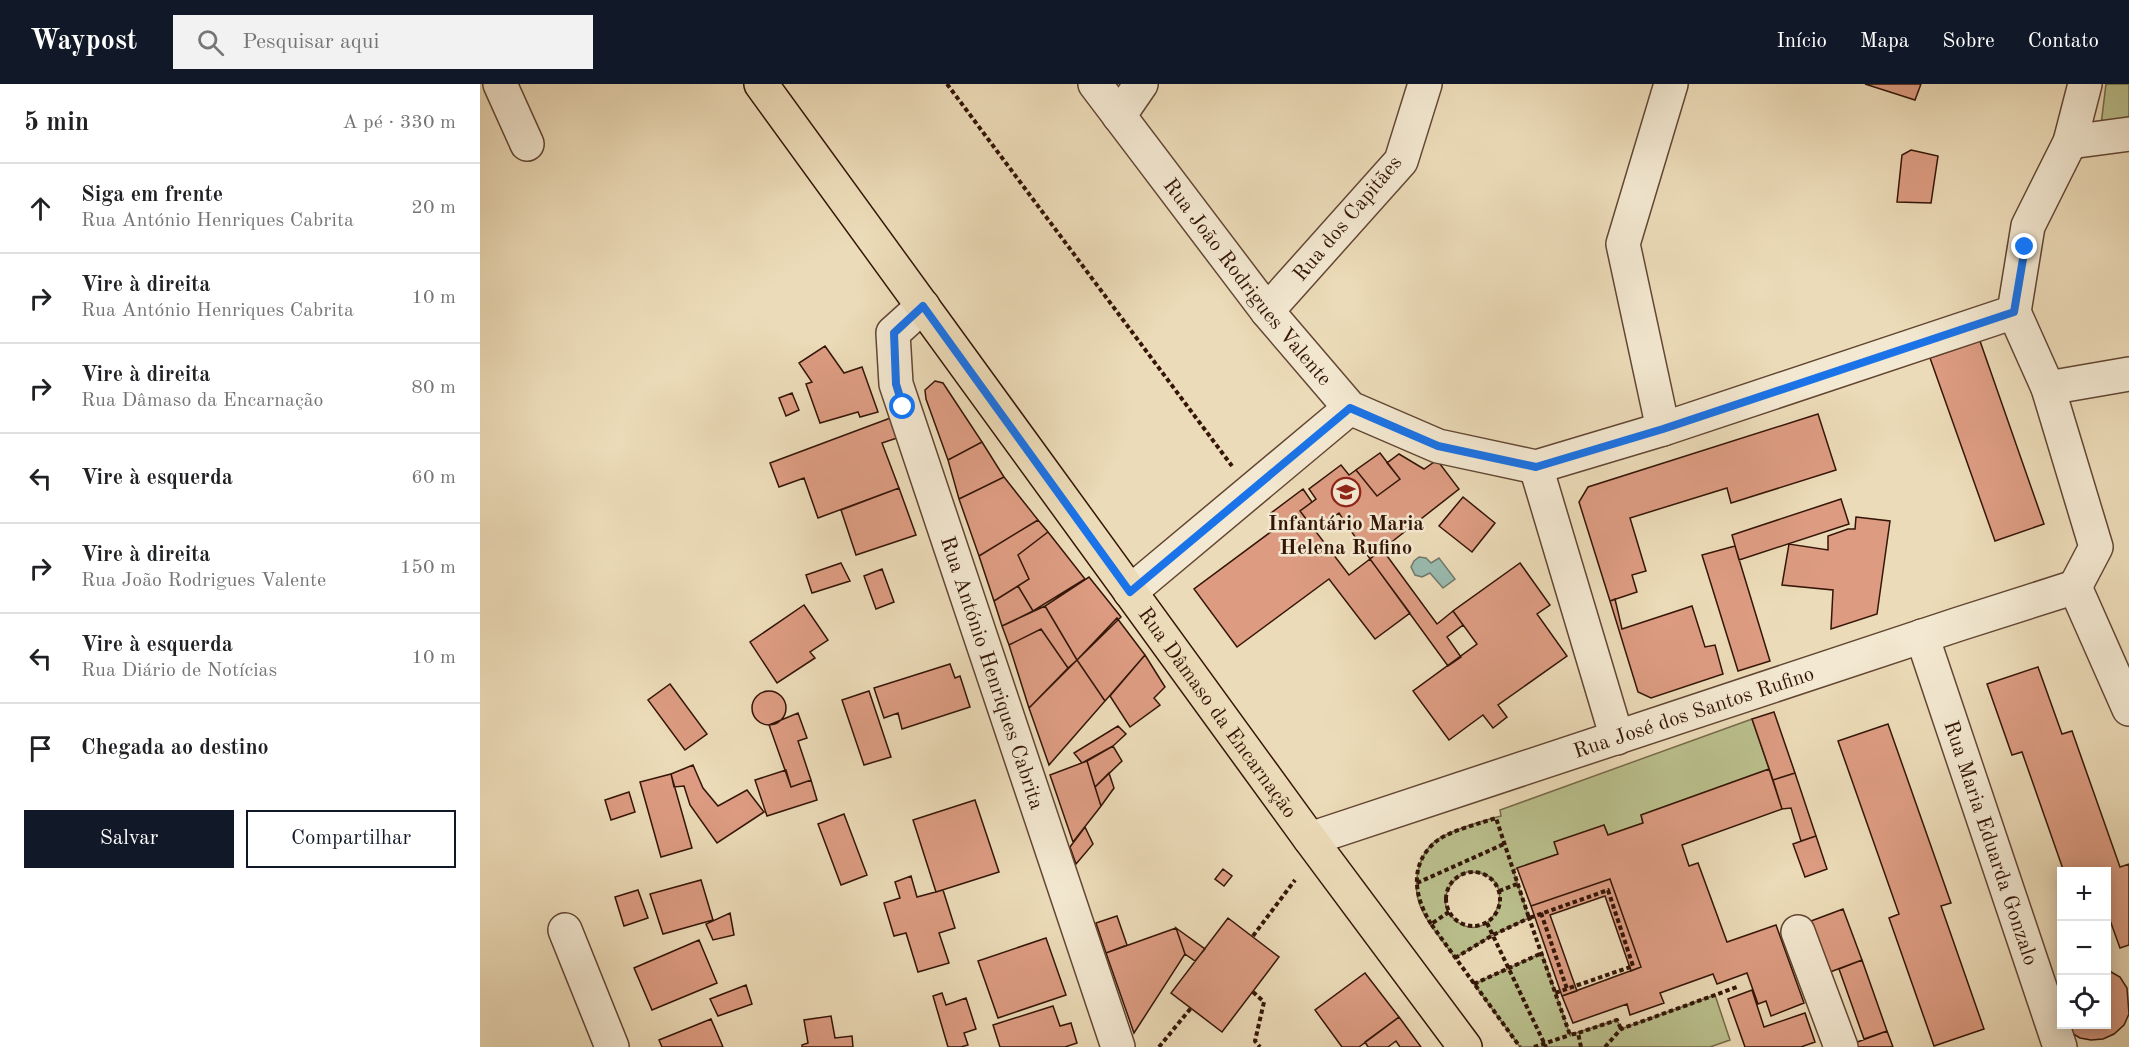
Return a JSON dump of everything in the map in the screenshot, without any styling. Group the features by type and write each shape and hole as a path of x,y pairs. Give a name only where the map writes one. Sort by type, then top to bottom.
{"main road":[{"name":"Rua Dâmaso da Encarnação","path":"762,84 1310,839 1465,1047"}],"street":[{"path":"500,84 528,144"},
{"name":"Rua João Rodrigues Valente","path":"1095,84 1267,311 1350,408 1438,446 1536,467 1663,429 2014,312"},
{"path":"1119,116 1141,84"},
{"name":"Rua dos Capitães","path":"1267,311 1401,161 1425,84"},
{"path":"1663,429 1623,244 1671,84"},
{"path":"2085,84 2070,142 2028,226 2014,312 2048,388 2096,547 2075,588 2129,710"},
{"path":"2070,142 2129,134"},
{"name":"Rua António Henriques Cabrita","path":"923,306 894,333 896,384 1118,1047"},
{"path":"2048,388 2129,374"},
{"path":"1130,592 1350,408"},
{"path":"1536,467 1617,738"},
{"name":"Rua José dos Santos Rufino","path":"1310,839 1922,636 2075,588"},
{"name":"Rua Maria Eduarda Gonzalo","path":"1922,636 2060,1047"},
{"path":"565,930 612,1047"},
{"path":"1798,932 1841,1047"}],"path":[{"path":"947,84 1251,491"},
{"path":"1520,1047 1431,924 1421,908 1417,895 1422,858 1439,839 1496,818 1528,918 1570,1035"},
{"path":"1417,883 1504,844"},
{"path":"1460,864 1464,874"},
{"path":"1476,872 1485,874 1492,879 1499,891 1500,905 1496,914 1487,923 1474,927 1465,926 1457,922 1449,912 1446,899 1447,890 1458,876 1476,872"},
{"path":"1252,936 1295,880"},
{"path":"1499,891 1517,884"},
{"path":"1455,958 1493,935 1528,918 1608,890 1633,966 1556,993"},
{"path":"1431,924 1449,912"},
{"path":"1541,914 1567,989"},
{"path":"1487,923 1545,1045"},
{"path":"1474,984 1542,953"},
{"path":"1605,1047 1621,1029 1737,987"},
{"path":"1253,992 1264,1002 1255,1041 1260,1047"},
{"path":"1159,1047 1191,1008"},
{"path":"1534,1047 1617,1020 1621,1029"},
{"path":"1578,1033 1581,1047"}],"green space":[{"path":"2106,84 2129,84 2129,121 2101,125"},
{"path":"1752,719 1769,769 1641,815 1643,823 1608,835 1604,825 1558,854 1513,870 1529,918 1493,935 1455,958 1432,928 1421,908 1417,889 1419,869 1426,851 1440,838 1462,828 1501,816 1500,810","holes":["1467,872 1485,875 1496,883 1499,894 1498,907 1482,926 1469,927 1455,920 1449,913 1445,900 1447,893 1454,881"]},
{"path":"1542,953 1570,1035 1617,1020 1621,1029 1715,995 1730,1040 1710,1047 1520,1047 1474,984"}],"water":[{"path":"1419,557 1426,558 1431,563 1439,558 1455,579 1443,588 1430,573 1422,577 1415,575 1411,567"}],"building":[{"path":"1865,84 1921,84 1915,100"},
{"path":"1911,150 1938,156 1931,203 1897,202 1902,155"},
{"path":"1980,341 2044,524 1995,541 1930,358"},
{"path":"825,346 844,373 862,367 878,412 860,417 858,412 820,423 806,384 812,382 799,363"},
{"path":"935,381 943,383 982,442 948,460 926,399 925,390"},
{"path":"792,393 799,410 786,416 779,398"},
{"path":"1818,414 1836,470 1731,503 1727,488 1630,518 1646,571 1632,575 1637,592 1610,601 1579,502 1588,487"},
{"path":"893,417 900,437 882,443 899,488 818,518 804,478 779,487 770,463"},
{"path":"982,442 1004,477 959,499 948,460"},
{"path":"1380,453 1400,479 1377,496 1356,470"},
{"path":"1399,454 1424,469 1437,460 1459,489 1370,559 1339,513 1315,531 1300,511 1316,499 1309,489 1341,465 1349,475 1356,470 1377,496 1400,479 1387,463"},
{"path":"1004,477 1038,520 979,556 959,499"},
{"path":"899,488 916,535 856,555 841,510"},
{"path":"1303,489 1312,502 1300,511 1349,575 1370,559 1410,613 1375,639 1329,579 1237,647 1194,589 1280,525 1271,513"},
{"path":"1463,497 1495,523 1472,552 1439,526"},
{"path":"1841,499 1849,524 1739,560 1732,535"},
{"path":"1856,517 1890,521 1877,614 1831,629 1833,590 1782,585 1789,544 1828,550 1828,536 1855,529"},
{"path":"1038,520 1048,532 1018,555 1029,579 994,601 979,556"},
{"path":"1048,532 1085,579 1033,611 1018,586 1029,579 1018,555"},
{"path":"1735,546 1770,661 1738,671 1702,555"},
{"path":"1382,549 1437,624 1453,611 1463,625 1447,637 1461,657 1448,666 1370,559"},
{"path":"841,563 850,581 812,593 806,575"},
{"path":"1520,563 1550,605 1537,614 1567,656 1498,705 1507,717 1493,728 1483,715 1449,740 1413,691 1477,644 1453,611"},
{"path":"882,569 894,602 876,609 864,576"},
{"path":"1089,577 1121,617 1077,660 1045,606"},
{"path":"1018,586 1033,611 1002,626 994,601"},
{"path":"1615,599 1622,629 1692,606 1705,647 1715,645 1723,674 1651,698 1638,692 1610,601"},
{"path":"804,605 828,640 810,652 815,658 777,683 750,642"},
{"path":"1045,606 1077,660 1068,668 1041,629 1009,645 1002,626"},
{"path":"1117,618 1145,655 1105,701 1077,660"},
{"path":"1041,629 1068,668 1029,708 1009,645"},
{"path":"1145,655 1165,687 1154,698 1160,705 1130,727 1110,696"},
{"path":"1077,660 1105,701 1049,765 1029,708"},
{"path":"950,664 955,678 960,676 970,707 902,729 898,713 884,718 874,688"},
{"path":"2038,667 2062,734 2072,731 2120,867 2129,864 2129,945 2120,948 2111,923 2111,867 2062,867 2022,752 2012,755 1987,684"},
{"path":"670,684 707,734 685,750 648,700"},
{"path":"769,691 781,696 786,708 781,720 769,725 757,720 752,708 757,696"},
{"path":"869,691 891,757 864,765 842,700"},
{"path":"1774,712 1795,773 1773,780 1752,719"},
{"path":"798,713 807,738 798,741 811,780 791,787 769,725"},
{"path":"1888,724 1951,903 1941,906 1984,1029 1934,1046 1889,918 1899,914 1838,741"},
{"path":"1118,726 1126,734 1113,746 1082,763 1074,753"},
{"path":"1113,746 1122,761 1095,787 1087,761"},
{"path":"1087,761 1101,806 1073,842 1050,775"},
{"path":"693,765 703,788 718,806 747,790 764,812 717,843 690,805 684,786 674,787 671,774"},
{"path":"1769,769 1782,809 1682,845 1689,866 1698,863 1727,942 1776,925 1804,1003 1771,1016 1766,1001 1758,1004 1747,973 1717,984 1713,974 1660,993 1664,1003 1630,1015 1627,1004 1573,1023 1562,996 1641,967 1610,879 1531,906 1517,868 1558,854 1554,842 1604,825 1608,835 1643,823 1641,815"},
{"path":"786,770 791,787 811,780 817,800 767,816 755,780"},
{"path":"1109,773 1114,788 1101,806 1095,787"},
{"path":"1795,773 1816,836 1801,841 1791,808 1782,809 1773,780"},
{"path":"671,774 692,848 661,857 640,782"},
{"path":"629,792 635,812 611,820 605,800"},
{"path":"975,800 999,872 936,892 913,820"},
{"path":"844,814 867,875 841,885 818,824"},
{"path":"1085,827 1093,844 1076,864 1070,847"},
{"path":"1816,836 1827,869 1805,877 1793,844"},
{"path":"1223,869 1232,876 1224,886 1215,879"},
{"path":"911,876 917,897 943,890 955,928 939,933 949,963 918,972 906,933 894,936 884,903 900,898 895,882"},
{"path":"1610,879 1641,967 1631,971 1605,896 1550,915 1577,991 1562,996 1531,906"},
{"path":"701,880 713,920 663,934 650,894"},
{"path":"638,890 648,918 624,926 615,897"},
{"path":"1843,909 1862,960 1830,972 1811,921"},
{"path":"730,913 734,935 713,940 706,924"},
{"path":"1117,916 1127,945 1106,953 1096,923"},
{"path":"1228,918 1279,957 1222,1032 1171,993"},
{"path":"1176,928 1185,954 1134,1033 1106,953"},
{"path":"1176,928 1205,949 1195,961 1185,954"},
{"path":"1046,938 1066,995 998,1018 978,961"},
{"path":"699,940 717,983 652,1010 634,968"},
{"path":"1862,960 1887,1031 1864,1039 1839,969"},
{"path":"2111,972 2120,977 2127,988 2129,1014 2124,1025 2114,1034 2103,1039 2080,1038 2067,1029 2111,1029"},
{"path":"1365,973 1399,1017 1359,1047 1342,1047 1315,1010"},
{"path":"746,985 752,1004 718,1016 710,999"},
{"path":"1752,990 1764,1027 1805,1013 1815,1042 1801,1047 1745,1047 1728,999"},
{"path":"942,993 946,1005 966,998 976,1029 964,1033 968,1045 948,1047 933,996"},
{"path":"1053,1006 1060,1026 1071,1023 1077,1043 1065,1047 1000,1047 993,1025"},
{"path":"831,1016 835,1038 852,1036 853,1047 802,1047 808,1043 804,1020"},
{"path":"1399,1017 1421,1047 1400,1047 1396,1041 1388,1047 1368,1047 1365,1042"},
{"path":"711,1019 723,1047 662,1047 659,1040"},
{"path":"1887,1031 1893,1047 1853,1047 1852,1044"}],"place":[{"name":"Infantário Maria Helena Rufino","path":"1346,492"}],"route":[{"path":"903,407 896,384 894,333 923,306 1130,592 1350,408 1438,446 1536,467 1663,429 2014,312 2025,247"}]}
